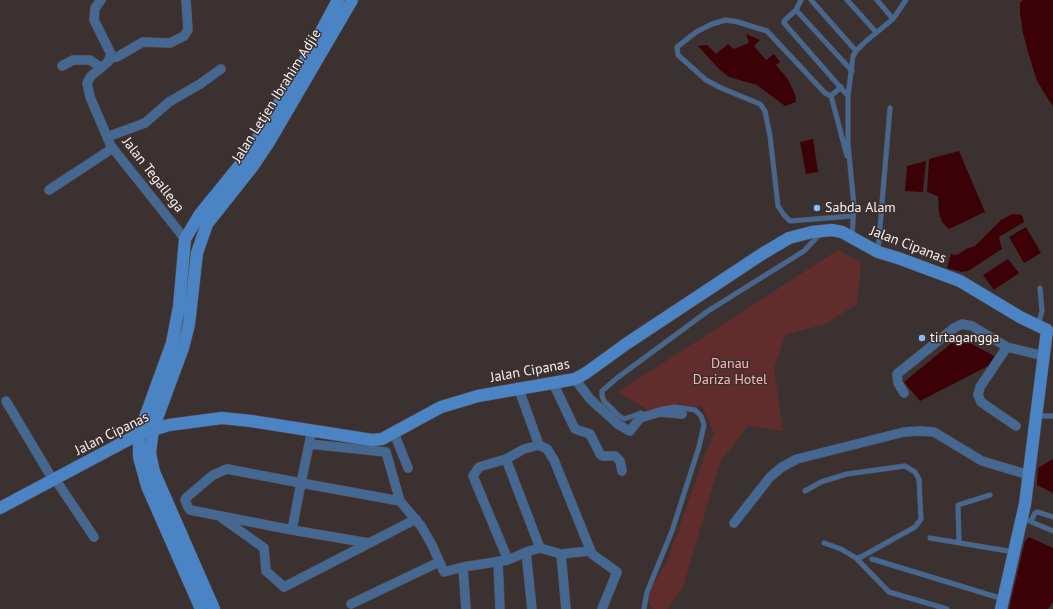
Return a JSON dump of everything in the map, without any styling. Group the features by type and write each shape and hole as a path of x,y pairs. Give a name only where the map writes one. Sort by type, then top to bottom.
{"street":[{"path":"101,0 95,8 94,20 111,54 110,58"},
{"name":"Jalan Tegallega","path":"185,239 113,148 87,89 87,83 100,67 108,62 110,58 117,57 143,42 170,43 184,36 188,30 186,0"},
{"name":"Jalan Letjen Ibrahim Adjie","path":"201,609 147,486 139,457 139,434 172,343 179,307 185,239 200,214 248,163 338,0"},
{"name":"Jalan Letjen Ibrahim Adjie","path":"214,609 154,472 150,453 153,429 183,348 190,317 197,253 207,224 318,61 352,0"},
{"path":"62,66 73,60 90,60 100,67"},
{"path":"107,137 145,123 169,102 200,84 221,69"},
{"path":"49,190 113,148"},
{"name":"Jalan Cipanas","path":"0,508 139,434 169,425 222,418 372,440 382,439 441,407 478,396 518,387 575,379 762,254 790,238 823,230 842,232 878,252 960,281 1046,327"},
{"path":"904,393 898,383 897,374 954,328 962,324 972,326 1007,347 1044,356"},
{"path":"1003,604 1014,552 1026,520 1029,475 1044,356 1046,327"},
{"path":"1007,347 980,387 978,395 981,402 1016,426"},
{"path":"575,379 590,399 619,425 628,430 630,430 640,418 660,412 682,414"},
{"path":"553,383 575,429 590,434 600,454 603,456 615,456 620,461 622,471"},
{"path":"518,387 539,445"},
{"path":"6,401 54,480 94,537"},
{"path":"292,530 312,430"},
{"path":"734,523 770,477 782,467 798,459 904,432 934,432 982,461 1029,475"},
{"path":"394,433 408,468"},
{"path":"309,444 386,452 400,501 416,519 432,545 444,572 463,567 508,560 540,548 561,554 590,551"},
{"path":"508,560 473,476 479,467 506,459 524,449 539,445 547,448 554,460 590,551 617,572 618,575 602,609"},
{"path":"506,459 540,548"},
{"path":"369,543 190,510 184,500 213,475 227,469 400,501"},
{"path":"219,516 265,548 266,571 284,587 416,519"},
{"path":"526,552 532,609"},
{"path":"561,554 566,609"},
{"path":"498,561 500,609"},
{"path":"351,604 439,562"},
{"path":"463,567 466,609"}],"lane":[{"path":"801,0 796,10 784,21 784,23 848,96"},
{"path":"811,0 856,51"},
{"path":"847,0 876,32"},
{"path":"876,0 892,19"},
{"path":"852,238 853,216 849,161 848,96 856,51 892,19 906,0"},
{"path":"796,10 852,71"},
{"path":"849,161 831,96 825,92 764,29 726,20 696,32 677,48 678,55 706,80 721,88 760,104 765,111 770,136 778,206 790,221 853,216"},
{"path":"831,96 841,87"},
{"path":"878,252 890,108"},
{"path":"644,609 647,592 672,531 699,447 704,425 701,416 695,410 675,407 645,412 624,419 604,401 602,391 617,378 708,311 804,251 823,230"},
{"path":"1040,288 1042,311 1046,327"},
{"path":"1037,416 1053,416"},
{"path":"805,491 821,482 847,474 905,466 910,468 918,476 921,519 919,522 868,553 856,558"},
{"path":"959,542 958,505 990,495"},
{"path":"1053,517 1038,512 1026,520 1053,531"},
{"path":"930,538 1014,552"},
{"path":"824,543 841,549 856,558 889,592 947,609"},
{"path":"872,559 1003,604"}],"green space":[{"name":"Danau Dariza Hotel","path":"838,250 861,262 857,304 825,324 785,335 774,369 783,431 748,426 720,462 683,587 667,609 653,609 646,597 667,562 714,433 702,406 650,411 618,392"}],"shaded area":[{"path":"1023,0 1053,0 1053,107 1037,81 1028,52 1020,13 1020,3"},
{"path":"746,34 760,40 754,46 766,60 774,54 780,62 776,65 787,78 795,94 796,102 785,106 757,85 729,77 719,69 698,46 707,45 716,54 728,44 734,49 749,43"},
{"path":"813,139 818,172 806,174 800,142"},
{"path":"959,151 985,212 949,229 942,222 939,213 938,196 927,192 929,159"},
{"path":"926,161 923,192 905,191 907,166"},
{"path":"1012,214 1022,215 1024,222 999,237 1002,249 968,271 962,272 947,268 951,254 957,255 966,249 975,246 1001,220"},
{"path":"1026,227 1041,253 1024,263 1009,237"},
{"path":"1008,259 1019,273 994,290 983,275"},
{"path":"959,337 994,356 994,363 920,401 904,382"},
{"path":"1053,459 1053,493 1037,485 1038,468"},
{"path":"1029,537 1053,548 1053,602 1048,609 1009,609 1025,541"}],"place":[{"name":"Sabda Alam","path":"817,208"},
{"name":"tirtagangga","path":"922,338"}]}
